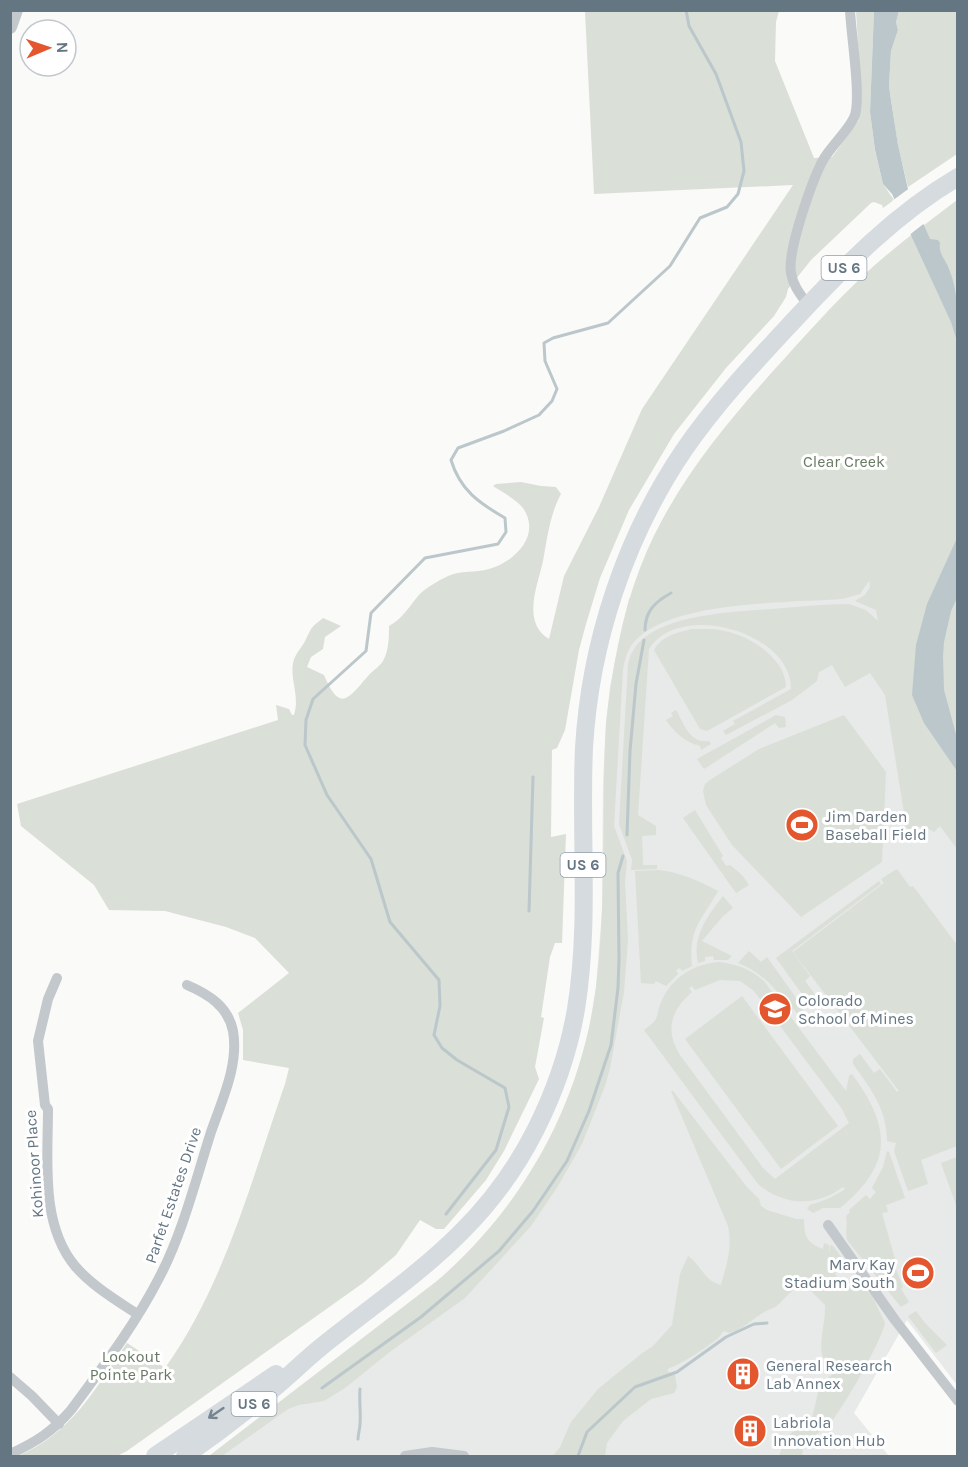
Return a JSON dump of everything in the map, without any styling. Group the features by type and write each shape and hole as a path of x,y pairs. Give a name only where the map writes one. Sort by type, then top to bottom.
{"highway":[{"name":"US 6","path":"185,1456 257,1402 319,1348 421,1270 462,1233 512,1171 545,1109 568,1047 579,989 582,936 583,767 586,724 596,661 613,596 643,522 684,451 726,395 808,305 880,233 952,180"},
{"name":"US 6","path":"155,1456 266,1380 319,1348"},
{"path":"148,1456 186,1434"}],"street":[{"path":"10,27 16,10"},
{"path":"808,305 792,281 791,254 806,203 823,159 855,117 856,96 850,10"},
{"name":"Kohinoor Place","path":"57,978 48,999 38,1041 45,1105 48,1109 49,1198 55,1230 74,1265 88,1279 137,1314"},
{"name":"Parfet Estates Drive","path":"10,1454 41,1439 59,1424 97,1375 160,1277 175,1240 228,1082 234,1050 232,1029 225,1012 211,997 187,985"},
{"path":"828,1225 895,1320 957,1401"},
{"path":"10,1377 32,1395 59,1424"},
{"path":"405,1456 432,1452 464,1456"}],"shaded area":[{"path":"874,11 899,11 896,22 898,30 891,51 889,86 898,145 908,189 930,239 938,240 940,243 941,254 952,278 957,305 957,341 951,322 892,194 883,184 875,150 870,112"},
{"path":"957,538 957,598 951,611 943,656 944,690 957,738 957,771 924,723 912,695 916,645 927,604"},
{"name":"Colorado School of Mines","path":"867,574 875,603 957,816 957,1385 907,1320 854,1413 889,1456 209,1456 462,1260 512,1202 554,1133 581,1062 596,987 602,910 606,723 610,686 629,598"}],"green space":[{"name":"Lookout Pointe Park","path":"585,11 779,11 776,22 775,61 814,158 832,157 859,120 861,92 856,11 874,11 870,112 875,151 883,184 894,200 883,208 882,205 871,203 811,260 788,289 786,297 774,316 726,368 674,434 629,510 600,578 579,650 565,730 557,748 552,750 551,837 566,834 562,943 555,943 550,957 541,1017 544,1018 535,1067 539,1079 504,1151 486,1180 444,1229 436,1229 420,1220 396,1255 363,1283 127,1451 117,1456 18,1456 54,1435 68,1422 93,1393 127,1343 165,1368 186,1336 204,1302 235,1231 289,1068 243,1060 243,1030 238,1013 289,973 255,938 226,927 165,911 109,910 94,885 21,826 17,804 278,720 276,705 289,709 294,715 296,701 292,669 294,659 311,629 323,618 341,626 325,637 323,649 311,657 307,667 324,675 330,687 340,698 350,696 383,661 388,647 389,626 402,616 421,593 436,582 453,574 498,566 516,554 522,546 527,538 528,518 520,505 493,486 496,484 521,482 556,487 561,494 548,535 535,592 533,613 540,632 549,639 564,576 599,507 642,409 793,185 594,194"},
{"path":"899,11 957,11 957,154 908,187 898,146 889,86 891,51 898,30 896,22"},
{"name":"Clear Creek","path":"957,200 957,849 940,826 934,832 920,827 907,831 885,695 870,673 845,687 832,665 819,672 817,681 792,700 726,735 723,731 735,724 733,721 791,689 786,669 773,652 754,638 732,629 707,625 684,627 664,634 649,649 638,815 656,826 656,835 642,836 643,865 657,865 657,869 631,870 632,860 619,824 628,664 632,653 643,639 658,629 696,617 810,606 849,604 866,610 878,621 876,610 855,601 865,595 870,587 869,581 860,594 842,599 731,606 701,611 650,629 633,643 626,655 623,669 614,826 627,861 625,883 628,940 624,992 610,1068 582,1144 558,1186 531,1226 465,1298 391,1351 345,1388 324,1401 288,1409 222,1456 209,1456 437,1281 497,1219 522,1185 544,1149 577,1071 596,987 602,921 608,703 618,644 633,587 652,540 666,513 698,463 774,370 865,274"},
{"path":"692,629 724,631 758,645 774,659 780,668 785,677 786,687 707,731 700,729 654,650 665,638"},
{"path":"676,710 692,736 702,741 709,741 711,744 701,750 700,746 689,742 676,732 666,720 673,716 671,713"},
{"path":"776,715 785,717 786,727 779,728 775,723 704,769 697,759"},
{"name":"Jim Darden Baseball Field","path":"844,715 886,772 882,862 801,917 732,845 706,805 703,791 705,784 710,780 759,749"},
{"path":"695,810 723,856 721,858 726,866 730,865 742,875 749,885 736,893 683,818"},
{"path":"897,869 910,887 913,886 957,945 957,1146 921,1160 928,1184 908,1191 894,1151 896,1143 887,1141 881,1109 872,1091 853,1064 853,1059 860,1054 874,1073 880,1069 897,1092 899,1091 793,952 884,883 881,879"},
{"path":"658,870 689,878 718,891 694,934 691,953 692,966 682,971 680,968 676,970 678,974 666,986 656,981 654,984 641,983 635,871"},
{"path":"879,881 881,884 792,951 810,976 805,981 819,1000 810,1005 776,958"},
{"path":"723,896 733,908 723,916 702,941 732,956 728,960 714,960 713,956 705,957 705,961 698,963 699,935 706,919"},
{"path":"749,951 761,962 767,957 804,1009 797,1014 794,1009 791,1010 768,982 754,971 738,963"},
{"path":"719,962 737,966 754,973 764,981 846,1091 849,1076 852,1074 865,1093 880,1128 881,1144 878,1160 858,1192 840,1208 823,1208 813,1213 807,1209 810,1205 841,1192 845,1189 843,1187 822,1198 800,1201 778,1197 758,1184 644,1030 655,1020 662,1000 672,984 693,969","holes":["720,980 740,981 754,991 842,1109 849,1123 775,1179 763,1168 680,1055 672,1038 672,1022 679,1006 692,992 689,988 692,986 695,990"]},
{"path":"742,996 838,1126 781,1169 685,1039"},
{"path":"671,1091 746,1186 759,1199 761,1206 796,1219 804,1219 805,1230 810,1242 823,1249 824,1243 829,1245 830,1256 830,1245 833,1246 845,1262 838,1267 835,1273 839,1282 847,1287 858,1278 874,1300 885,1323 870,1359 844,1403 831,1422 806,1445 802,1456 779,1456 786,1437 812,1418 820,1384 834,1373 827,1357 823,1358 822,1352 825,1305 803,1283 776,1306 738,1330 729,1333 724,1331 701,1351 669,1368 667,1371 675,1375 677,1387 674,1393 651,1399 623,1421 607,1443 605,1456 553,1456 560,1447 571,1422 598,1389 653,1346 672,1325 680,1274 688,1256 710,1280 721,1285 729,1249 728,1226"},
{"path":"887,1151 905,1198 886,1205 888,1212 882,1213 897,1266 895,1267 903,1287 901,1289 909,1302 901,1307 846,1237 846,1216 849,1210 866,1195 870,1199 876,1192 872,1188 883,1167"},
{"path":"958,1157 957,1208 941,1163"},
{"path":"916,1311 947,1345 936,1353 908,1316"}],"pier":[{"path":"911,187 926,222 908,236 892,201"}],"waterway":[{"path":"446,1214 496,1150 509,1107 505,1088 457,1060 442,1048 434,1035 440,1006 439,980 390,922 371,859 327,795 305,745 306,720 313,699 366,651 371,613 425,558 498,544 506,532 505,518 487,507 465,488 451,460 458,448 539,415 552,401 557,389 545,361 544,343 553,338 608,323 670,266 700,218 727,207 738,194 744,171 741,142 716,74 689,26 686,10"},
{"path":"645,630 649,612 660,600 671,593"},
{"path":"627,835 630,751 636,684 644,640"},
{"path":"529,911 533,777"},
{"path":"322,1388 421,1317 499,1251 533,1211 567,1161 589,1111 611,1045 618,988 618,873 623,856"},
{"path":"578,1456 587,1432 635,1387 677,1372 726,1337 754,1324 767,1323"},
{"path":"358,1439 360,1389"}],"place":[{"name":"Jim Darden Baseball Field","path":"802,825"},
{"name":"Colorado School of Mines","path":"775,1009"},
{"name":"Marv Kay Stadium South","path":"918,1273"},
{"name":"General Research Lab Annex","path":"743,1374"},
{"name":"Labriola Innovation Hub","path":"750,1431"}]}
